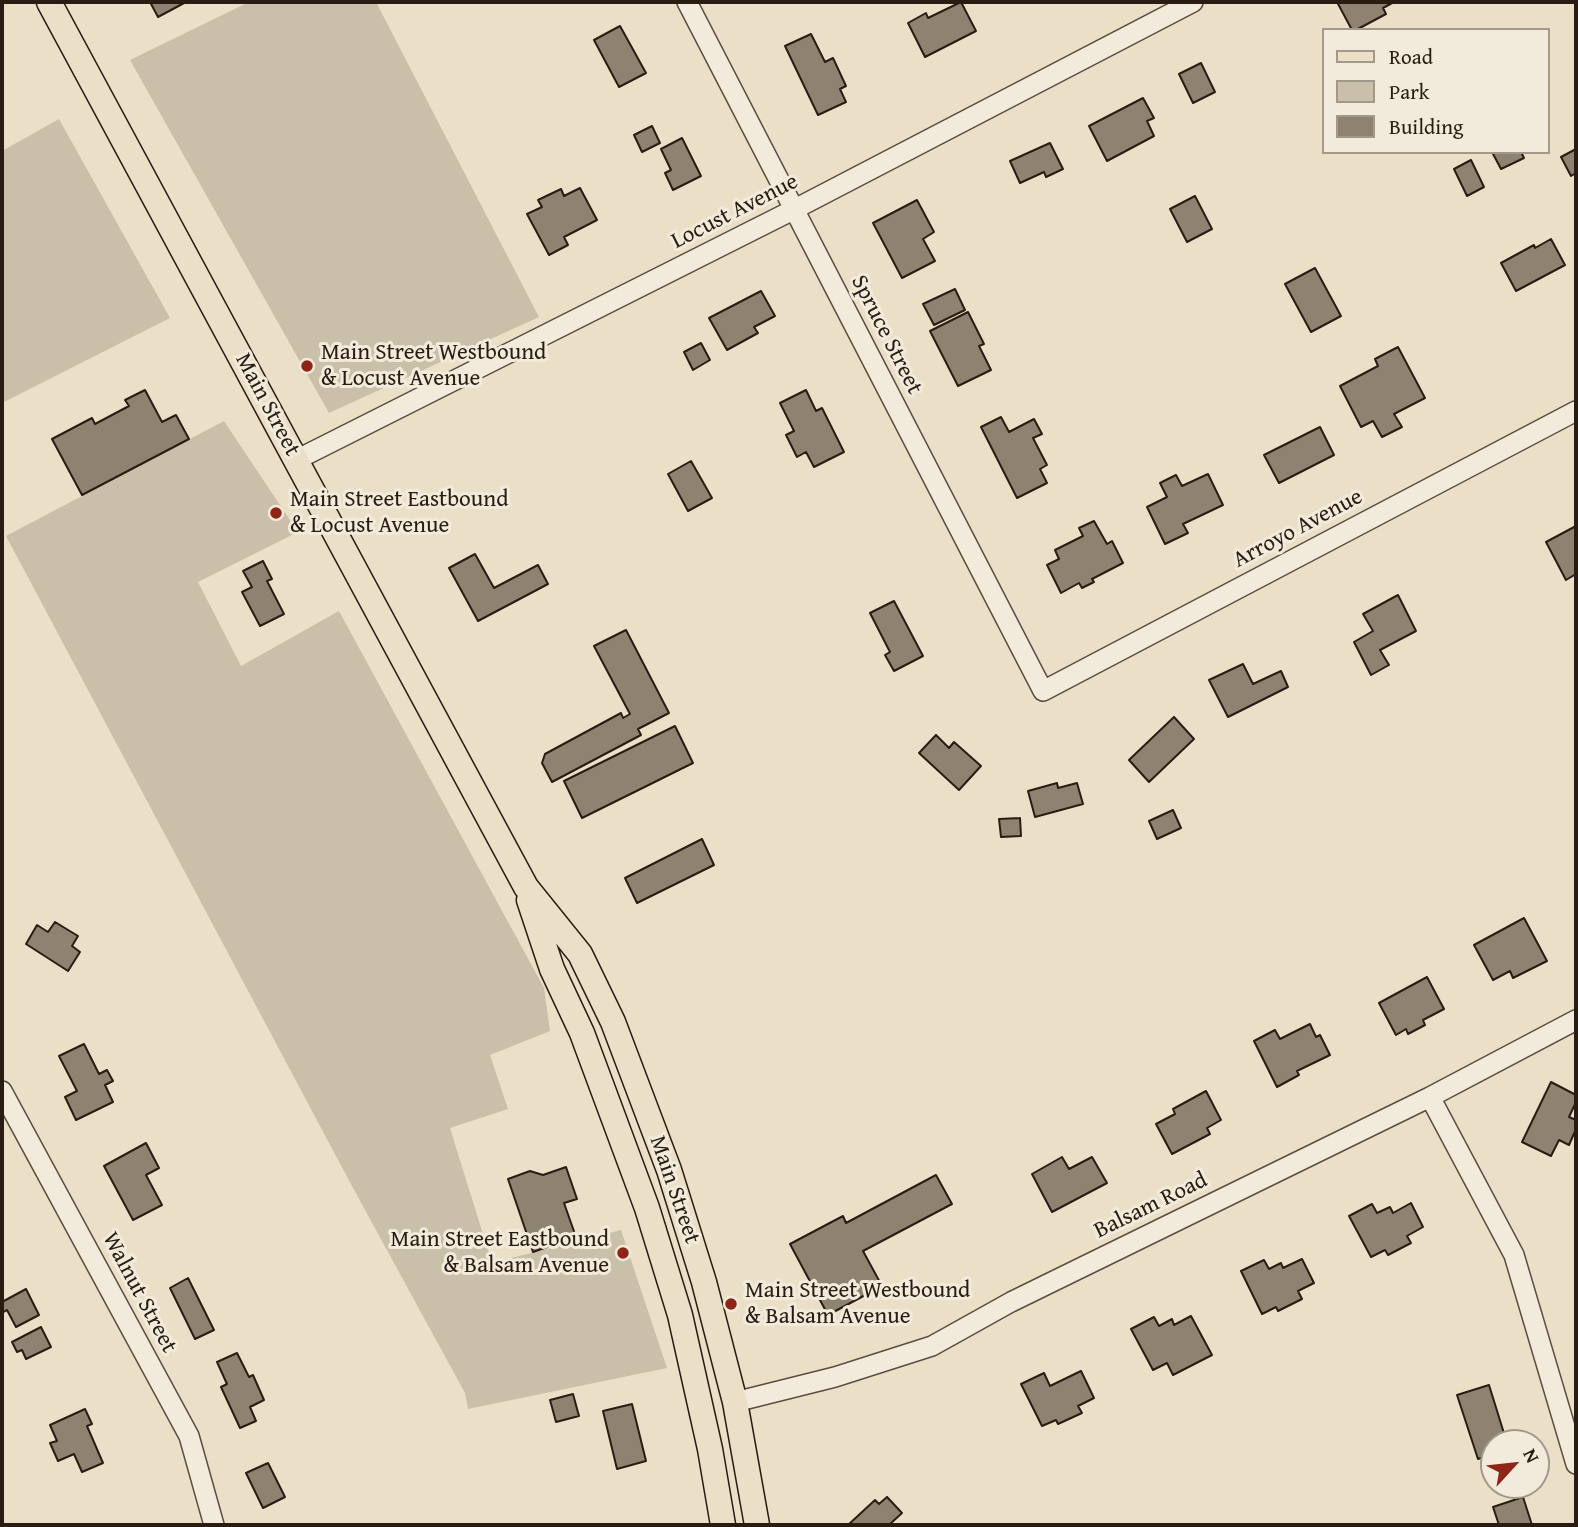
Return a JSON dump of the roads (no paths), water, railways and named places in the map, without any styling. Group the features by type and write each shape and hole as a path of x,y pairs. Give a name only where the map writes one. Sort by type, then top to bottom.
{"main road":[{"name":"Main Street","path":"49,2 523,883 552,969 582,1033 647,1208 680,1315 710,1449 723,1525"},
{"name":"Main Street","path":"523,883 580,954 613,1022 669,1170 704,1282 734,1402 757,1525"},
{"path":"647,1208 673,1256 714,1380 722,1392 734,1402"}],"street":[{"name":"Spruce Street","path":"687,2 1043,691"},
{"name":"Locust Avenue","path":"296,460 793,210 1193,2"},
{"name":"Arroyo Avenue","path":"1043,691 1576,411"},
{"name":"Balsam Road","path":"734,1402 835,1377 932,1346 1010,1302 1430,1097 1576,1020"},
{"name":"Walnut Street","path":"2,1091 189,1436 214,1525"},
{"path":"1430,1097 1514,1255 1576,1464"}],"place":[{"name":"Main Street Westbound & Locust Avenue","path":"307,366"},
{"name":"Main Street Eastbound & Locust Avenue","path":"276,513"},
{"name":"Main Street Eastbound & Balsam Avenue","path":"623,1253"},
{"name":"Main Street Westbound & Balsam Avenue","path":"731,1304"}]}
